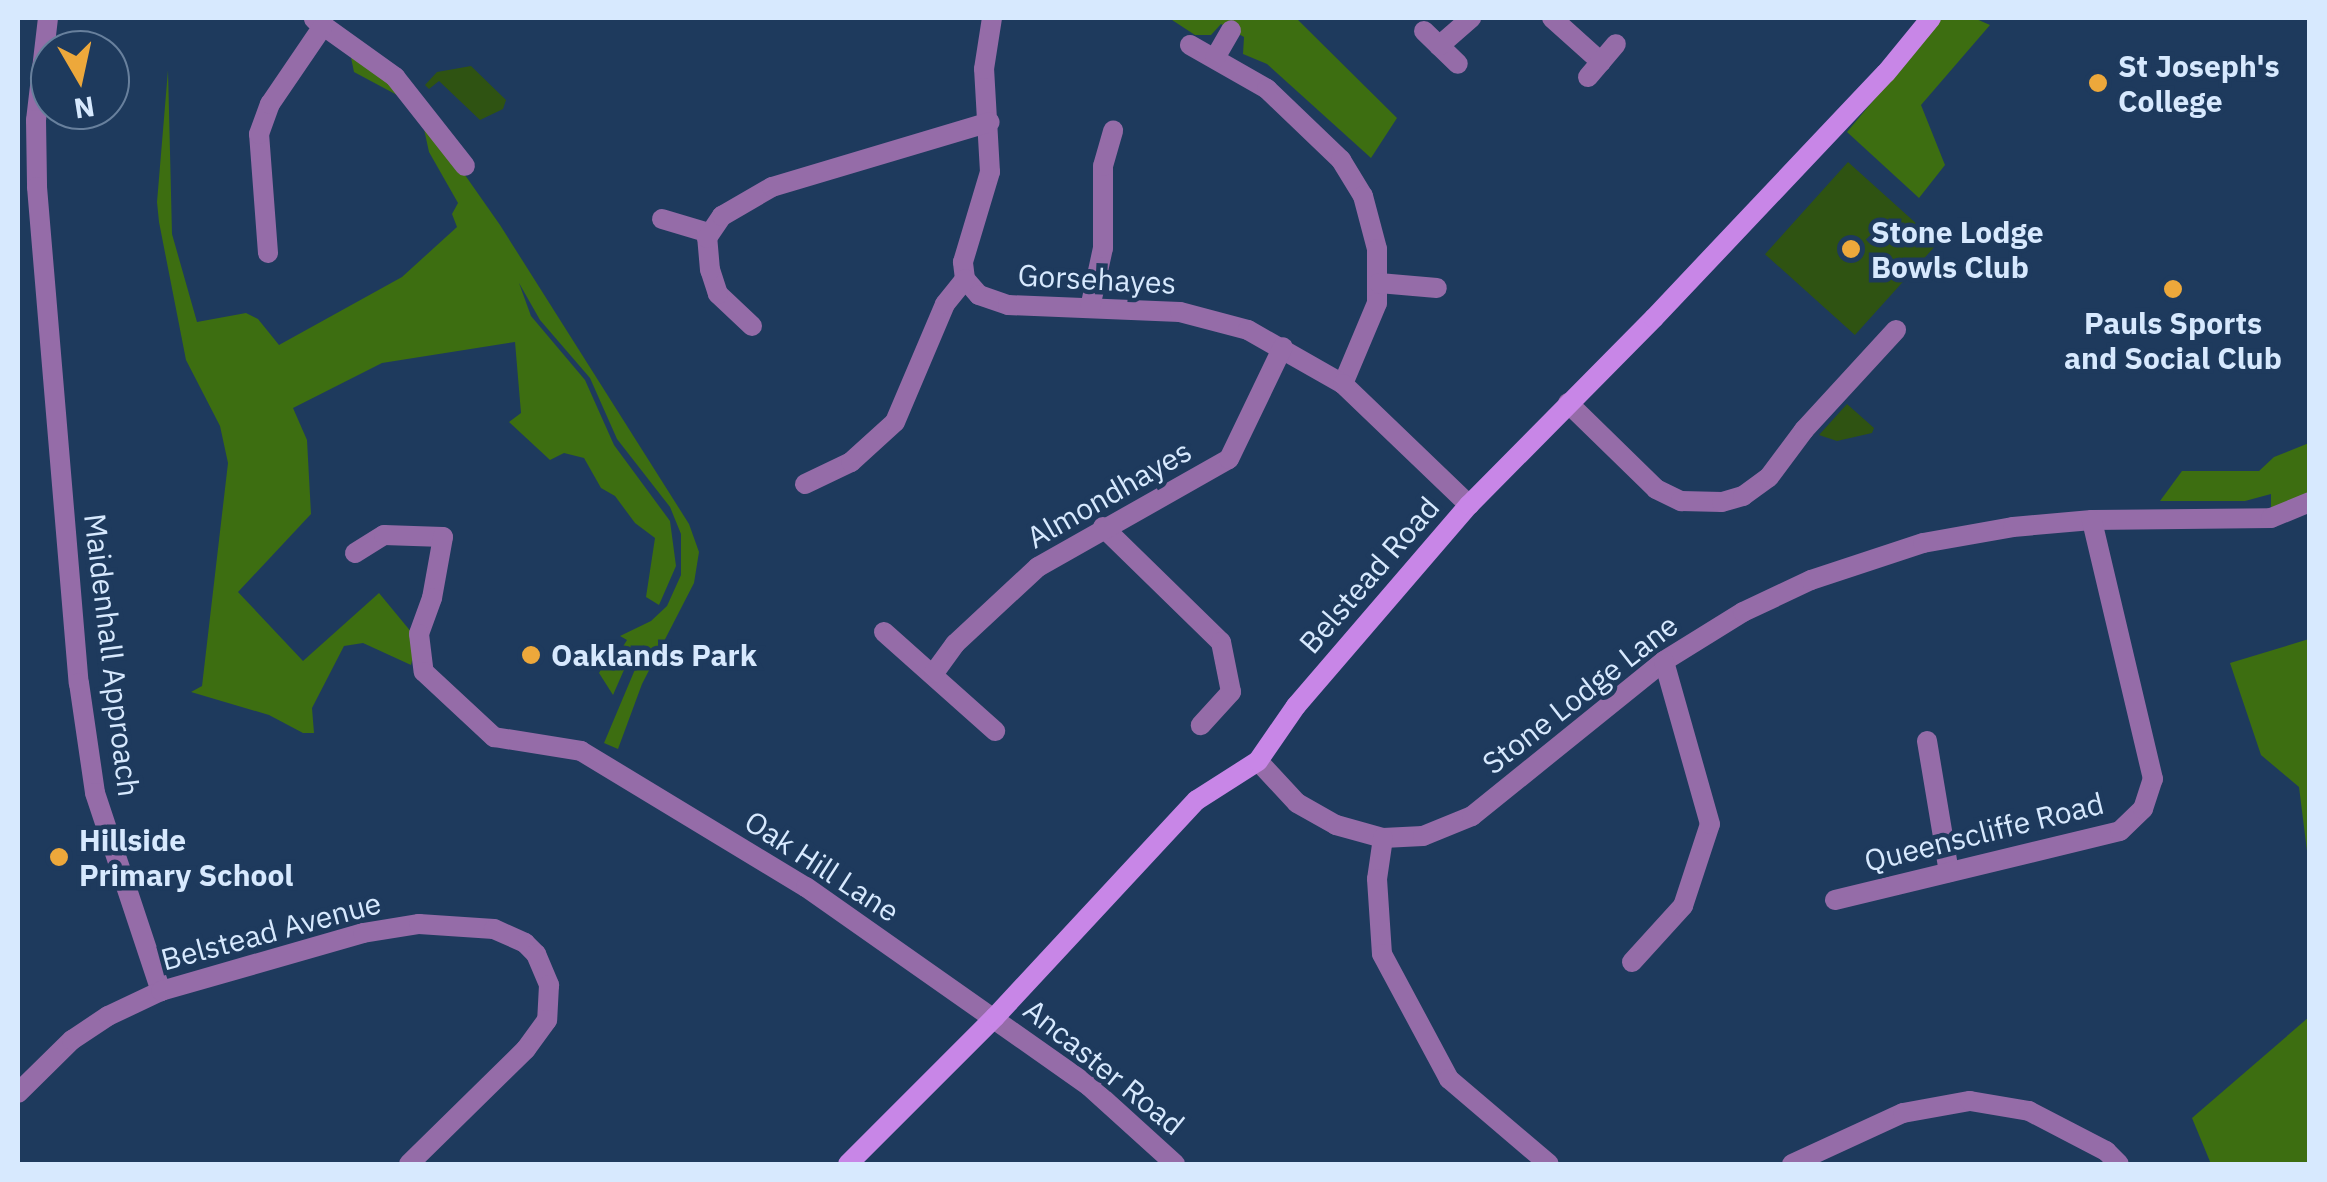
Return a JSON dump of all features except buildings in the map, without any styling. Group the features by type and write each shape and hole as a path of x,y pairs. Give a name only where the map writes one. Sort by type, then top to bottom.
{"street":[{"name":"Maidenhall Approach","path":"48,18 36,120 36,186 82,712 95,793 161,991"},
{"path":"805,484 852,462 894,422 945,304 965,279 964,262 990,172 984,69 992,18"},
{"path":"1458,64 1431,39 1471,18"},
{"path":"1552,18 1595,70 1616,44"},
{"name":"Belstead Road","path":"848,1164 995,1017 1198,800 1258,761 1296,706 1469,505 1654,318 1886,72 1931,18"},
{"path":"268,253 259,134 270,104 318,22 396,77 465,166"},
{"path":"1215,58 1231,30"},
{"path":"1190,45 1267,90 1350,171 1371,222 1378,283 1374,313 1343,384"},
{"path":"752,326 715,288 706,254 708,232 728,211 772,186 990,122"},
{"path":"1090,308 1103,248 1103,166 1112,130"},
{"path":"662,220 708,232"},
{"name":"Gorsehayes","path":"965,279 979,295 1000,303 1180,312 1248,330 1283,346 1343,384 1469,505"},
{"path":"1378,283 1437,288"},
{"path":"1568,402 1656,489 1696,504 1722,502 1744,496 1770,477 1804,430 1896,330"},
{"name":"Almondhayes","path":"934,673 955,644 1038,567 1230,459 1283,346"},
{"name":"Stone Lodge Lane","path":"1258,761 1298,803 1336,826 1383,838 1423,836 1472,816 1664,661 1743,612 1810,580 1923,543 2012,527 2092,520 2271,518 2310,502"},
{"name":"Queenscliffe Road","path":"1835,900 2120,832 2143,809 2153,779 2092,520"},
{"path":"1103,527 1221,642 1231,692 1201,725"},
{"name":"Oak Hill Lane","path":"355,553 384,535 443,537 432,598 419,634 424,672 494,736 581,751 806,887 995,1017"},
{"path":"884,632 995,731"},
{"path":"1632,962 1683,906 1710,824 1664,661"},
{"path":"1927,741 1949,872"},
{"path":"1383,838 1376,879 1382,954 1449,1078 1549,1164"},
{"name":"Belstead Avenue","path":"18,1093 72,1040 108,1016 161,991 309,947 419,924 494,929 525,943 536,954 550,985 547,1020 526,1049 409,1164"},
{"name":"Ancaster Road","path":"995,1017 1089,1086 1174,1164"},
{"path":"1792,1164 1903,1113 1970,1101 2029,1111 2106,1152 2119,1164"}],"green space":[{"path":"1169,18 1296,18 1397,118 1371,158 1267,64 1243,54 1244,37 1221,24 1211,35 1195,35"},
{"path":"1942,18 1974,18 1990,25 1921,105 1945,165 1919,198 1847,132"},
{"path":"349,48 418,108 500,225 689,524 699,552 694,583 642,684 618,749 604,743 636,667 627,663 613,695 599,673 612,650 619,653 627,640 620,636 651,621 667,606 681,575 681,534 670,507 617,439 590,378 540,320 519,283 531,316 585,380 614,445 670,521 676,566 659,605 646,597 655,538 635,523 615,496 601,488 584,458 564,453 550,460 509,422 521,413 515,342 382,363 293,408 307,440 311,514 238,592 303,661 379,593 417,639 411,665 363,643 344,646 312,708 314,733 303,733 269,715 191,692 202,686 228,463 220,426 186,360 159,222 157,202 168,70 172,234 197,322 246,313 258,319 279,345 402,277 457,227 452,214 458,203 429,152 424,129 397,95 354,72"},
{"path":"471,66 506,100 503,109 480,120 439,81 429,89 425,85 437,72"},
{"name":"Stone Lodge Bowls Club","path":"1848,162 1938,243 1855,335 1765,254"},
{"path":"1847,404 1874,428 1872,433 1837,441 1819,435"},
{"path":"2309,443 2309,502 2271,518 2271,494 2245,501 2160,501 2182,471 2259,471 2274,457"},
{"path":"2310,639 2309,867 2299,787 2261,755 2230,663"},
{"path":"2309,1017 2309,1164 2211,1164 2192,1118"}],"place":[{"name":"St Joseph's College","path":"2098,83"},
{"name":"Stone Lodge Bowls Club","path":"1851,249"},
{"name":"Pauls Sports and Social Club","path":"2173,289"},
{"name":"Oaklands Park","path":"531,655"},
{"name":"Hillside Primary School","path":"59,857"}]}
